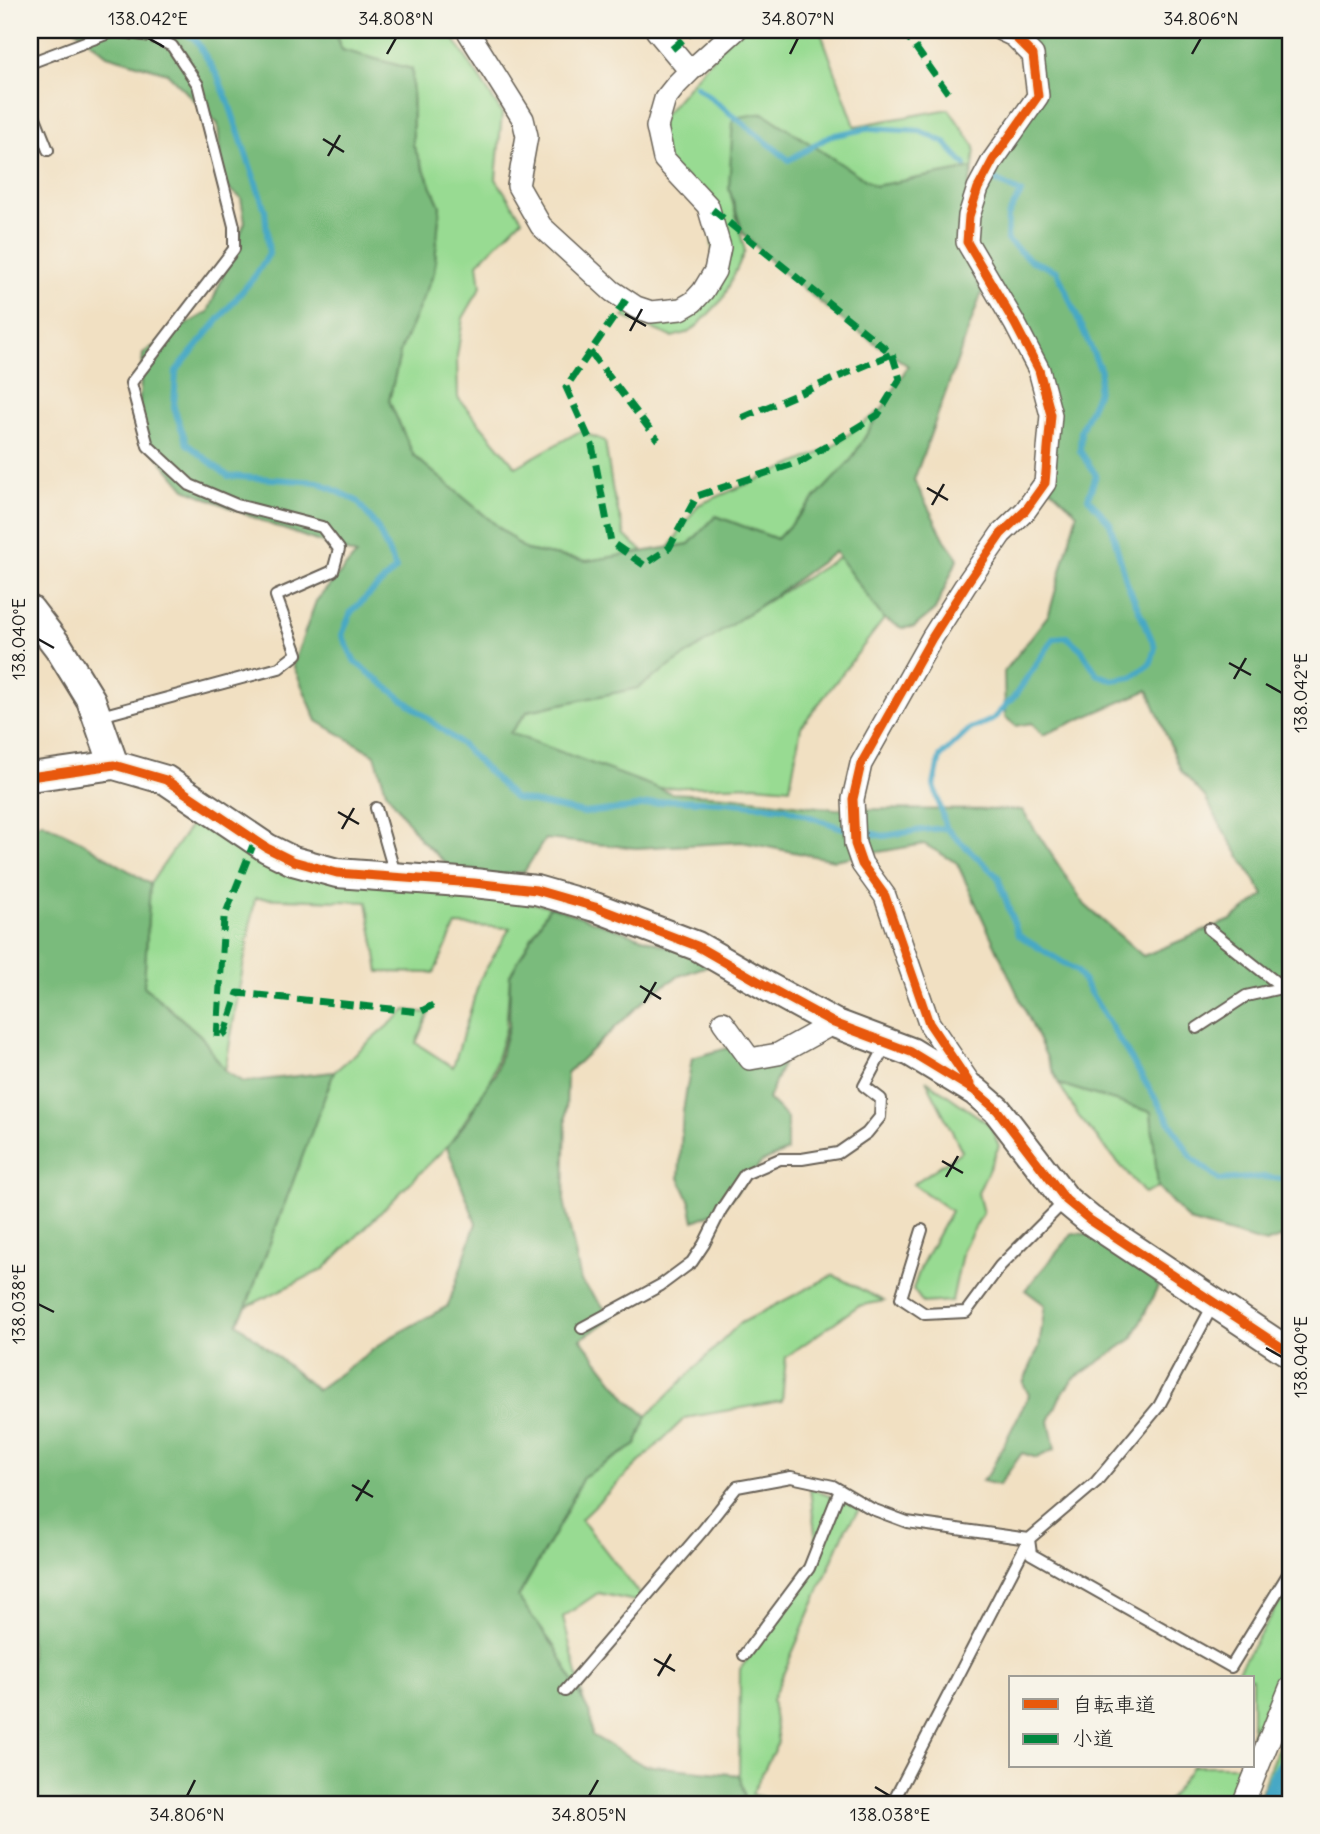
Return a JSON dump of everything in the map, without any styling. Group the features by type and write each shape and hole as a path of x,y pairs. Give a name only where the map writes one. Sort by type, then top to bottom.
{"street":[{"path":"467,30 523,119 527,136 518,186 541,226 612,291 636,307 651,312 681,309 693,302 715,271 720,247 708,206 664,159 657,127 665,99 690,71 736,30"},
{"path":"656,30 690,71"},
{"path":"975,1091 929,1023 885,896 862,864 855,844 853,799 861,764 886,717 965,586 1001,534 1025,511 1045,484 1051,415 1040,370 967,242 969,216 978,188 993,160 1038,96 1033,55 1014,36 1001,30"},
{"path":"30,610 59,648 91,700 114,765"},
{"path":"30,777 114,765 166,780 267,848 293,861 337,873 537,890 595,907 696,946 834,1023 911,1052 975,1091 997,1110 1066,1200 1090,1220 1214,1303 1287,1346"},
{"path":"723,1022 750,1059 778,1054 834,1023"},
{"path":"1243,1804 1290,1688"}],"lane":[{"path":"30,63 114,31 151,36 172,46 198,85 234,226 234,249 131,383 148,446 190,485 237,505 322,527 339,549 333,571 276,596 297,653 279,668 97,717"},
{"path":"30,106 48,150"},
{"path":"376,808 396,877"},
{"path":"1209,929 1286,986"},
{"path":"1197,1028 1246,996 1286,986"},
{"path":"582,1328 661,1284 691,1262 745,1174 780,1159 802,1159 838,1153 867,1133 880,1117 881,1099 864,1086 888,1042"},
{"path":"922,1230 901,1298 925,1314 966,1312 1000,1266 1066,1200"},
{"path":"892,1804 1029,1539 1096,1482 1159,1406 1214,1303"},
{"path":"565,1690 737,1487 791,1477 833,1486 872,1509 907,1522 1029,1539"},
{"path":"744,1655 809,1568 840,1490"},
{"path":"1029,1539 1031,1554 1231,1667 1290,1572"}],"green space":[{"path":"76,30 333,30 342,50 412,69 413,145 440,206 434,273 401,349 389,401 414,456 526,550 587,561 689,544 716,516 777,539 851,460 908,366 846,323 775,266 743,233 729,188 733,118 763,113 875,186 973,168 957,236 982,292 914,480 945,540 958,558 935,610 914,627 902,628 884,619 835,552 638,688 528,711 510,733 671,793 728,796 835,809 1022,810 1085,905 1143,956 1231,920 1264,895 1205,797 1181,771 1148,690 1043,735 1032,723 1016,726 1005,717 1004,672 1049,614 1077,513 1046,484 1051,414 967,242 972,207 1038,96 1034,57 1003,30 1290,30 1290,1234 1266,1243 1189,1221 1158,1187 1151,1112 1059,1084 957,863 924,844 834,860 742,842 636,848 545,839 524,872 475,877 454,871 420,839 386,791 375,755 317,721 293,665 316,601 356,555 272,525 185,489 137,432 143,353 208,312 245,222 241,198 222,183 218,124 167,73 107,55"},
{"path":"334,30 448,30 502,113 496,179 522,219 478,263 481,287 463,318 457,356 458,398 516,467 580,431 605,441 613,493 625,536 644,552 587,561 526,550 414,456 389,401 401,349 434,273 440,206 413,145 412,69 342,50"},
{"path":"736,30 820,30 855,126 949,109 975,147 973,168 875,186 763,113 729,188 745,251 723,299 695,328 672,337 623,317 629,311 693,304 715,271 708,206 664,159 658,122"},
{"path":"881,410 851,460 777,539 716,516 689,544 669,548 698,505 829,449"},
{"path":"839,557 884,619 801,727 790,788 755,785 656,788 509,733 527,711 622,691"},
{"path":"195,819 235,842 473,894 550,906 510,975 506,1028 490,1082 451,1142 324,1269 246,1307 334,1072 406,1010 429,1013 416,1043 453,1067 480,979 510,928 456,925 434,973 379,972 367,902 255,898 225,1071 201,1036 144,986 150,884"},
{"path":"42,822 79,840 150,884 144,986 201,1036 225,1071 243,1082 334,1072 246,1307 237,1323 317,1390 389,1338 448,1306 476,1223 447,1147 470,1117 495,1075 509,1025 510,975 550,906 715,963 679,976 652,993 567,1073 564,1200 581,1281 613,1318 581,1339 629,1401 647,1416 636,1445 583,1477 518,1597 556,1649 591,1716 592,1735 643,1765 739,1775 747,1804 30,1804 30,827"},
{"path":"731,1047 783,1063 768,1099 787,1118 787,1151 762,1162 721,1210 694,1221 690,1202 679,1178 683,1111 692,1058"},
{"path":"926,1080 990,1125 999,1146 978,1193 983,1213 963,1249 952,1301 923,1303 913,1289 922,1264 951,1211 913,1184 962,1151"},
{"path":"1059,1084 1151,1112 1158,1187 1145,1194 1079,1117"},
{"path":"1073,1233 1095,1235 1149,1269 1158,1287 1132,1339 1072,1380 1060,1397 1049,1421 1055,1449 1037,1458 1022,1453 999,1485 982,1481 990,1472 1029,1395 1023,1383 1039,1347 1045,1305 1025,1290"},
{"path":"833,1275 884,1301 858,1306 786,1357 782,1401 685,1418 581,1519 644,1603 598,1593 563,1617 584,1703 556,1649 518,1598 583,1477 636,1445 647,1416 739,1324"},
{"path":"810,1488 860,1509 846,1528 772,1700 778,1742 752,1794 781,1804 747,1804 739,1775 740,1669 788,1605 817,1553"},
{"path":"1290,1585 1290,1665 1273,1689 1254,1737 1254,1676 1234,1676"},
{"path":"1290,1720 1290,1804 1257,1804 1268,1772"},
{"path":"1191,1768 1241,1768 1227,1804 1165,1804"}],"waterway":[{"path":"180,30 195,39 217,75 228,101 265,210 269,254 255,276 176,371 174,408 187,444 228,476 318,482 357,501 377,527 396,569 351,612 342,635 355,662 462,745 514,798 584,813 671,800 785,808 839,827 884,836 946,828"},
{"path":"696,86 789,160 830,136 870,128 920,131 944,142 965,165"},
{"path":"991,178 1021,193 1008,216 1007,240 1030,260 1057,271 1101,371 1097,394 1081,430 1080,451 1096,475 1088,498 1110,523 1127,583 1155,647 1151,663 1132,677 1112,680 1097,674 1081,649 1067,637 1054,638 1014,697 992,720 970,729 940,757 934,785 946,828 998,877 1018,935 1077,971 1192,1158 1219,1180 1265,1177 1290,1180"},
{"path":"1277,1804 1290,1775"}],"marked path":[{"path":"672,49 694,30"},
{"path":"903,30 951,97"},
{"path":"626,300 566,387 592,445 611,542 644,565 669,548 697,496 802,461 878,415 900,379 892,354 708,206"},
{"path":"590,352 658,440"},
{"path":"742,418 892,354"},
{"path":"255,840 224,918 217,1038 225,1033 238,993 420,1012 433,1005"}],"cycle path":[{"path":"970,1084 929,1023 885,896 862,864 855,844 853,799 861,764 932,638 1001,534 1025,511 1045,483 1051,415 1039,370 967,242 969,216 978,188 993,160 1038,96 1033,55 1014,36 1001,30"},
{"path":"30,777 114,765 166,780 267,848 293,861 337,873 536,890 595,907 697,946 834,1023 911,1052 975,1091 997,1110 1066,1200 1090,1220 1290,1353"}]}
